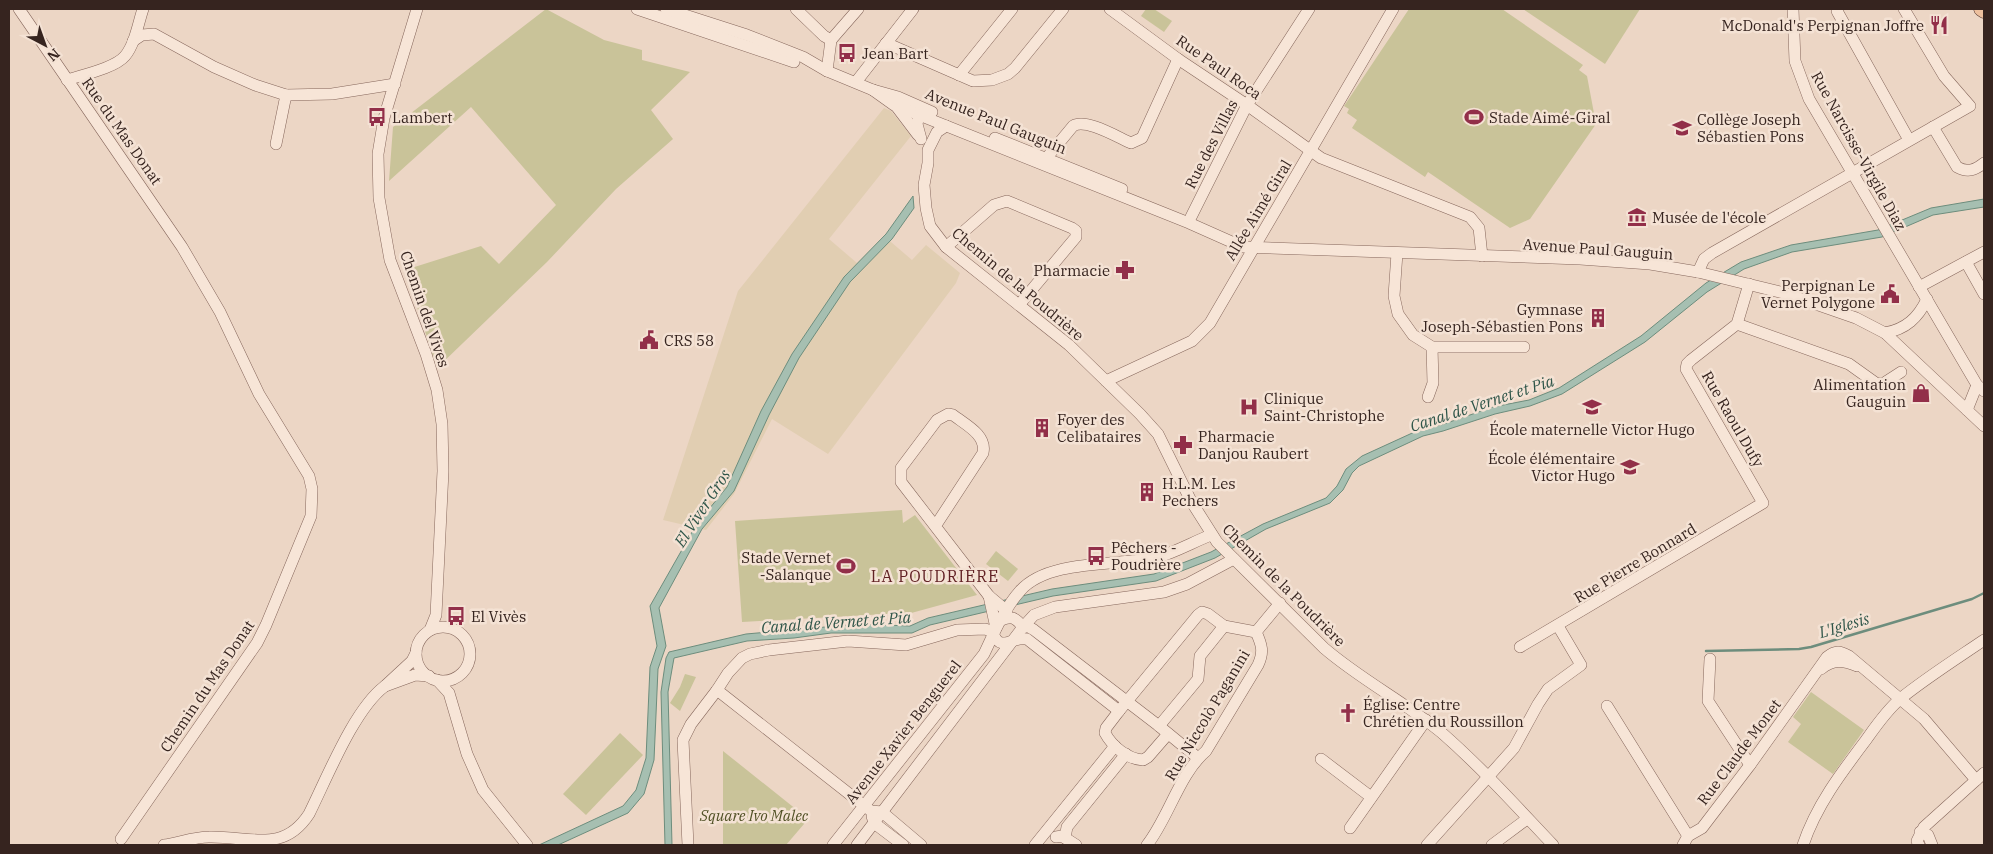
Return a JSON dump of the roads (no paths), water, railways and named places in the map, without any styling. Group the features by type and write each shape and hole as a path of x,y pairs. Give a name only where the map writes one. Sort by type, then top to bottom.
{"main road":[{"path":"1980,9 1984,11"}],"street":[{"name":"Rue du Mas Donat","path":"19,9 182,247"},
{"path":"67,80 118,62 125,56 133,41 143,9"},
{"name":"Chemin del Vives","path":"410,30 411,9"},
{"name":"Chemin del Vives","path":"418,9 384,118 378,154 378,198 390,260 426,354 436,390 442,424 444,471 436,615 430,630"},
{"path":"637,9 800,64 827,70"},
{"path":"666,9 747,35 803,57 827,70 874,90"},
{"path":"796,9 824,36 831,40"},
{"path":"827,70 831,40 857,9"},
{"path":"856,82 913,9"},
{"path":"960,75 1012,9"},
{"path":"886,43 973,81 992,80 1008,74 1015,68 1063,9"},
{"name":"Rue Paul Roca","path":"1110,9 1178,59 1321,158 1470,217 1479,228 1482,256"},
{"name":"Rue des Villas","path":"1191,217 1247,105 1309,9"},
{"name":"Allée Aimé Giral","path":"1106,381 1192,341 1210,323 1393,9"},
{"name":"Rue Narcisse-Virgile Diaz","path":"1793,9 1793,42 1798,73 1809,99 1919,287 1981,388 1967,410"},
{"path":"1698,272 1704,259 1712,253 1970,106 1944,76 1904,9"},
{"path":"1837,10 1909,140"},
{"path":"133,41 142,35 154,34 214,67 254,85 286,95 332,94 395,84"},
{"path":"1045,160 1072,126 1078,123 1088,124 1131,143 1142,138 1178,59"},
{"name":"Avenue Paul Gauguin","path":"874,90 894,104 923,113 1191,217 1246,241 1254,247"},
{"name":"Avenue Paul Gauguin","path":"874,90 898,97 923,113"},
{"path":"276,144 286,95"},
{"path":"894,104 927,144 948,123"},
{"name":"Chemin de la Poudrière","path":"923,113 917,124 927,144 928,163 924,186 926,208 930,226 946,247 1069,345 1140,414 1158,434 1192,501 1214,538 1234,559 1342,664 1426,720 1442,734 1553,845"},
{"name":"Avenue Paul Gauguin","path":"948,123 1058,172 1243,247 1580,259 1650,264 1698,272 1784,294 1856,318 1885,333 1984,426"},
{"path":"1933,127 1957,167 1969,171 1976,169 1984,163"},
{"name":"Avenue Paul Gauguin","path":"1020,156 1024,155 1045,160 1058,172"},
{"path":"946,247 994,205 1007,201 1076,231 1076,237 1019,305"},
{"name":"Chemin du Mas Donat","path":"121,839 257,643 311,516 312,489 309,476 259,394 220,312 182,247"},
{"path":"1919,287 1984,252"},
{"path":"1397,253 1394,296 1398,314 1413,335 1432,347 1524,347"},
{"path":"1966,262 1984,294"},
{"path":"1749,284 1737,324 1849,364 1877,384 1884,383 1901,372"},
{"path":"1885,333 1894,332 1910,324 1921,311 1927,299"},
{"name":"Rue Raoul Dufy","path":"1737,324 1691,360 1687,364 1686,369 1764,503"},
{"path":"1428,397 1434,377 1432,347"},
{"path":"936,525 983,453 984,447 980,436 953,415 948,414 937,420 901,468 901,482 989,596 998,625 997,641 1006,644 1020,637 1027,639 1119,711"},
{"name":"Rue Pierre Bonnard","path":"1520,647 1764,503"},
{"name":"Avenue Xavier Benguerel","path":"857,845 874,823 872,810 984,654 998,625 1021,590 1036,579 1053,572 1157,557 1214,538"},
{"name":"Avenue Xavier Benguerel","path":"833,845 872,810 1034,615 1055,607 1164,592 1187,584 1234,559"},
{"path":"989,596 998,625"},
{"path":"436,602 450,627"},
{"name":"Rue Niccolò Paganini","path":"1147,845 1157,833 1198,758 1206,751 1258,666 1262,655 1262,646 1256,632 1280,603"},
{"path":"1224,626 1200,656 1198,679 1148,757 1143,760 1137,759 1126,754 1109,741 1106,735 1106,728 1202,612 1208,614 1224,626 1256,632"},
{"path":"688,845 683,740 690,724 718,690 728,673 742,658 750,654 769,650 848,641 906,645 957,630 985,629 998,625 1011,616 1017,618 1023,627 1029,627 1034,630 1198,758"},
{"path":"164,845 209,837 270,843 284,839 302,826 357,718 378,692 412,661 422,636 430,630 443,626 458,631 465,637 469,645 470,654 468,666 454,678 446,681 415,675 385,686"},
{"path":"1427,845 1514,748 1548,689 1580,665 1558,626"},
{"path":"1803,845 1810,824 1817,812 1887,711 1900,699 1984,640"},
{"path":"416,653 422,670 450,693"},
{"path":"1710,659 1708,701 1750,765"},
{"name":"Rue Claude Monet","path":"1686,841 1702,828 1816,673 1827,664 1837,661 1847,662 1865,670 1900,699"},
{"path":"454,678 450,693 466,754 483,790 527,845"},
{"path":"718,690 872,810 921,845"},
{"path":"1900,699 1924,720 1980,776 1920,832 1917,841 1918,845"},
{"path":"1607,706 1686,841"},
{"path":"1350,828 1426,720"},
{"path":"1056,839 1115,746"},
{"path":"1035,845 1056,839 1068,827 1126,754"},
{"path":"1321,759 1371,797"},
{"path":"1492,845 1527,819"},
{"path":"874,823 903,845"},
{"path":"1920,832 1928,836 1932,845"},
{"path":"1056,839 1076,845"}],"waterway":[{"name":"L'Iglesis","path":"1706,651 1799,649 1811,647 1972,599 1984,593"}],"place":[{"name":"McDonald's Perpignan Joffre","path":"1939,25"},
{"name":"Jean Bart","path":"847,53"},
{"name":"Lambert","path":"377,117"},
{"name":"Stade Aimé-Giral","path":"1474,117"},
{"name":"Collège Joseph Sébastien Pons","path":"1682,128"},
{"name":"Musée de l'école","path":"1637,217"},
{"name":"Pharmacie","path":"1125,270"},
{"name":"Perpignan Le Vernet Polygone","path":"1890,294"},
{"name":"Gymnase Joseph-Sébastien Pons","path":"1598,318"},
{"name":"CRS 58","path":"649,340"},
{"name":"Alimentation Gauguin","path":"1921,393"},
{"name":"Clinique Saint-Christophe","path":"1249,407"},
{"name":"École maternelle Victor Hugo","path":"1592,407"},
{"name":"Foyer des Celibataires","path":"1042,428"},
{"name":"Pharmacie Danjou Raubert","path":"1183,445"},
{"name":"École élémentaire Victor Hugo","path":"1630,467"},
{"name":"H.L.M. Les Pechers","path":"1147,492"},
{"name":"Pêchers - Poudrière","path":"1096,556"},
{"name":"Stade Vernet -Salanque","path":"846,566"},
{"name":"El Vivès","path":"456,616"},
{"name":"Église: Centre Chrétien du Roussillon","path":"1348,713"}],"district":[{"name":"LA POUDRIÈRE","path":"935,576"}],"water label":[{"name":"Canal de Vernet et Pia","path":"1482,403"},
{"name":"El Viver Gros","path":"702,508"},
{"name":"Canal de Vernet et Pia","path":"836,622"}],"park label":[{"name":"Square Ivo Malec","path":"754,815"}]}
